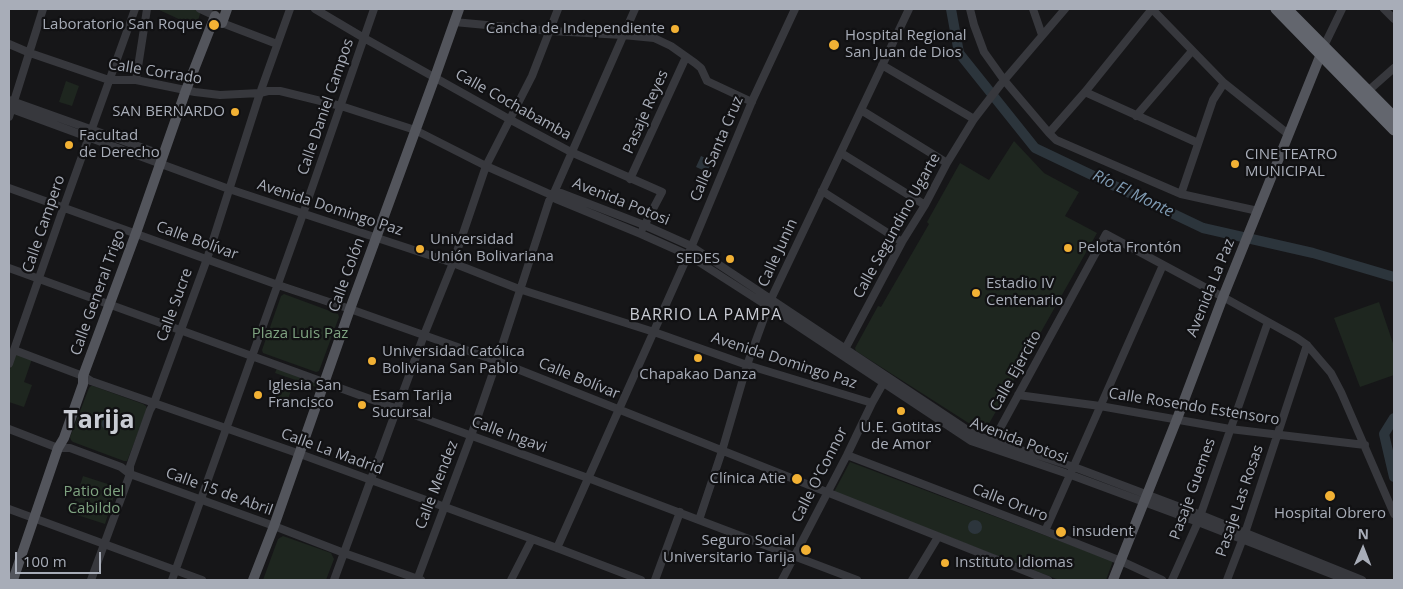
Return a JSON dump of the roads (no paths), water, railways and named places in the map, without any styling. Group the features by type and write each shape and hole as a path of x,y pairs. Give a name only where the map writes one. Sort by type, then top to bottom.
{"highway":[{"path":"1276,9 1368,91 1394,117"},
{"path":"1287,9 1394,130"}],"main road":[{"name":"Calle General Trigo","path":"12,580 58,448 64,438 77,402 84,376 186,90 218,20 227,9"},
{"name":"Calle Colón","path":"253,580 300,454 458,9"},
{"name":"Avenida La Paz","path":"1113,580 1322,50"}],"street":[{"path":"10,107 30,53 43,9"},
{"name":"Calle Campero","path":"9,363 135,9"},
{"path":"136,80 147,9"},
{"path":"200,9 218,20 278,44"},
{"name":"Calle Sucre","path":"91,580 130,474 130,466 150,410 207,259 260,93 290,9"},
{"name":"Calle Cochabamba","path":"315,9 571,152 662,192 640,234"},
{"name":"Calle Daniel Campos","path":"172,580 253,356 374,9"},
{"path":"334,580 424,335 453,263 486,166 532,76 558,9"},
{"name":"Calle Mendez","path":"418,580 497,361 549,201 635,9"},
{"name":"Calle Santa Cruz","path":"557,548 692,246 752,102 795,9"},
{"name":"Calle Junin","path":"699,520 722,451 746,365 772,298 909,9"},
{"path":"970,9 984,52 1002,82 1056,140 1181,194 1256,215"},
{"path":"1033,9 1042,36"},
{"name":"Calle Segundino Ugarte","path":"843,352 902,242 979,111 1065,9"},
{"path":"1049,133 1152,9 1224,83 1288,134"},
{"name":"Avenida La Paz","path":"1322,50 1342,9"},
{"path":"1384,9 1394,19"},
{"path":"454,22 654,38 671,46 701,68 707,81 752,102"},
{"name":"Calle Corrado","path":"9,44 110,80 136,80 220,95 260,93 268,90 280,91 341,106 415,130 486,166 553,195"},
{"path":"1136,116 1192,51"},
{"name":"Pasaje Reyes","path":"630,179 686,57"},
{"path":"882,65 974,119"},
{"path":"1368,91 1394,68"},
{"path":"1181,194 1213,100 1224,83"},
{"path":"1085,92 1198,143"},
{"name":"Avenida Domingo Paz","path":"10,107 92,130 229,189 453,263 520,289 654,332 746,365 872,403"},
{"name":"Avenida Domingo Paz","path":"10,107 89,138 161,159"},
{"path":"861,110 947,163"},
{"path":"841,153 925,204"},
{"name":"Calle Bolívar","path":"9,188 63,209 497,361 938,538 1048,580"},
{"path":"822,191 902,242"},
{"name":"Avenida Potosi","path":"843,352 772,298 692,246 561,193 553,195 556,199 688,255 886,380 991,444 1071,475 1199,519 1347,580"},
{"name":"Calle Ejercito","path":"991,444 1106,234 1163,265"},
{"path":"1045,531 1163,265 1307,345 1331,373 1341,392 1394,514"},
{"name":"Calle Ingavi","path":"9,268 398,408 680,512 856,580"},
{"name":"Pasaje Guemes","path":"1172,580 1199,519 1268,322"},
{"name":"Pasaje Las Rosas","path":"1227,580 1244,537 1307,345"},
{"name":"Calle La Madrid","path":"14,350 84,376 91,382 300,454 641,580"},
{"name":"Calle O'Connor","path":"782,580 872,403 886,380"},
{"name":"Calle Rosendo Estensoro","path":"1018,396 1100,406 1230,429 1365,446"},
{"name":"Calle 15 de Abril","path":"9,429 58,448 70,448 121,467 130,474 418,580"},
{"name":"Avenida Potosi","path":"991,444 1074,467 1145,499"},
{"name":"Calle Oruro","path":"847,455 1121,561 1162,580"},
{"path":"9,509 202,580"},
{"path":"655,580 680,512"},
{"name":"Avenida Potosi","path":"1244,537 1362,580"},
{"path":"912,580 938,538"},
{"path":"511,580 532,539"}],"waterway":[{"name":"Río El Monte","path":"951,9 959,53 1035,148 1203,228 1313,253 1394,277"},
{"name":"Río El Monte","path":"1394,418 1384,434 1394,477"}],"place":[{"name":"Laboratorio San Roque","path":"214,25"},
{"name":"Cancha de Independiente","path":"675,29"},
{"name":"Hospital Regional San Juan de Dios","path":"834,45"},
{"name":"SAN BERNARDO","path":"235,112"},
{"name":"Facultad de Derecho","path":"69,145"},
{"name":"CINE TEATRO MUNICIPAL","path":"1235,164"},
{"name":"Pelota Frontón","path":"1068,248"},
{"name":"Universidad Unión Bolivariana","path":"420,249"},
{"name":"SEDES","path":"730,259"},
{"name":"Estadio IV Centenario","path":"976,293"},
{"name":"Chapakao Danza","path":"698,358"},
{"name":"Universidad Católica Boliviana San Pablo","path":"372,361"},
{"name":"Iglesia San Francisco","path":"258,395"},
{"name":"Esam Tarija Sucursal","path":"362,405"},
{"name":"U.E. Gotitas de Amor","path":"901,411"},
{"name":"Clínica Atie","path":"797,479"},
{"name":"Hospital Obrero","path":"1330,496"},
{"name":"insudent","path":"1061,532"},
{"name":"Seguro Social Universitario Tarija","path":"806,550"},
{"name":"Instituto Idiomas","path":"945,563"}],"district":[{"name":"BARRIO LA PAMPA","path":"706,315"},
{"name":"Tarija","path":"99,421"}],"park label":[{"name":"Plaza Luis Paz","path":"300,334"},
{"name":"Patio del Cabildo","path":"94,500"}]}
